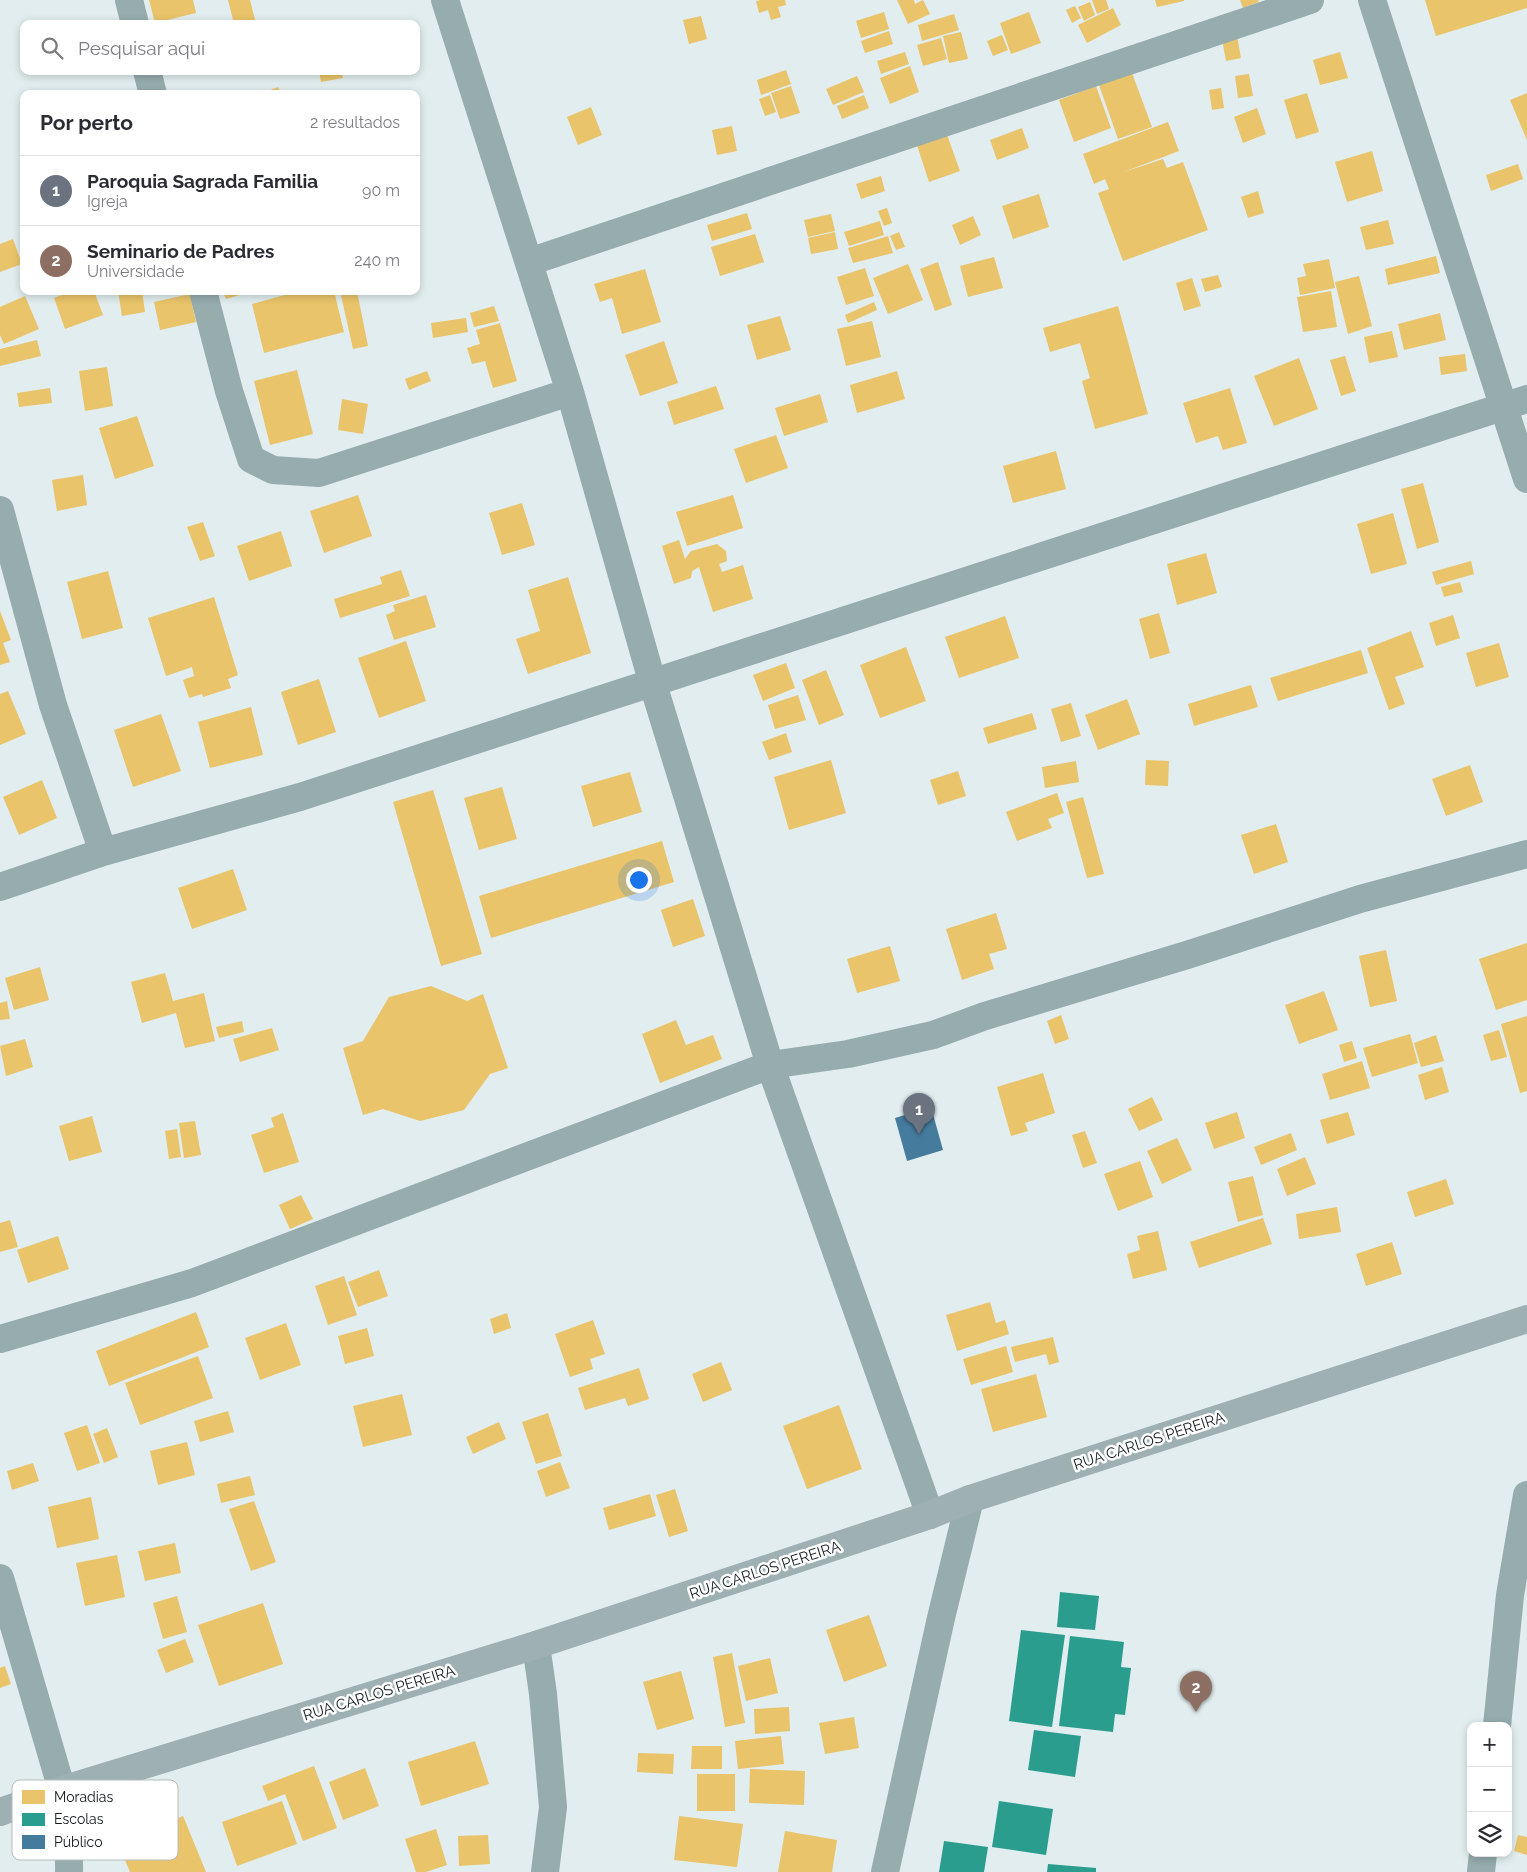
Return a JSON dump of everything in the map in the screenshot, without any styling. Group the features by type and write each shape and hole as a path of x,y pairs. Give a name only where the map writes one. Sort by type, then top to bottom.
{"main road":[{"name":"RUA CARLOS PEREIRA","path":"95,1780 536,1645 930,1515 970,1498 1527,1320"},
{"name":"RUA CARLOS PEREIRA","path":"0,1812 12,1808"}],"street":[{"path":"129,0 134,20"},
{"path":"445,0 570,392 652,681 770,1065 930,1515"},
{"path":"529,262 1310,0"},
{"path":"1372,0 1515,403 1527,479"},
{"path":"148,75 152,90"},
{"path":"204,295 228,391 251,459 273,470 319,473 570,392"},
{"path":"0,887 103,852 300,797 652,681 1515,403"},
{"path":"0,510 53,706 103,852"},
{"path":"0,1339 192,1283 770,1065 848,1054 933,1035 985,1016 1187,955 1360,899 1527,854"},
{"path":"1498,1722 1519,1596 1527,1495"},
{"path":"886,1872 941,1618 970,1498"},
{"path":"0,1578 59,1780"},
{"path":"536,1645 543,1694 553,1807 545,1872"},
{"path":"1481,1872 1483,1857"}],"building: Moradias":[{"path":"149,0 193,0 196,13 167,20 154,20"},
{"path":"228,0 250,0 255,20 233,20"},
{"path":"785,0 786,5 778,7 781,17 771,20 768,10 759,13 756,1"},
{"path":"897,0 914,0 915,4 923,0 930,14 908,24"},
{"path":"1092,0 1106,0 1109,9 1097,14"},
{"path":"1155,0 1184,0 1184,1 1157,7"},
{"path":"1240,0 1258,0 1259,2 1243,8"},
{"path":"1425,0 1527,0 1527,8 1436,36"},
{"path":"1090,2 1095,15 1084,21 1078,7"},
{"path":"1075,6 1081,18 1072,23 1066,10"},
{"path":"1113,8 1121,25 1087,43 1078,25"},
{"path":"884,12 889,29 861,38 856,21"},
{"path":"1029,12 1041,43 1011,54 1000,23"},
{"path":"954,14 959,30 922,41 918,25"},
{"path":"701,16 707,39 689,44 683,20"},
{"path":"889,31 893,44 865,53 861,41"},
{"path":"961,32 968,59 949,63 943,36"},
{"path":"1002,35 1008,50 993,56 987,41"},
{"path":"1237,36 1241,58 1226,61 1222,39"},
{"path":"941,38 947,59 923,66 917,45"},
{"path":"905,52 909,64 881,74 877,61"},
{"path":"1340,52 1348,78 1320,85 1313,60"},
{"path":"910,66 919,92 890,104 880,78"},
{"path":"786,70 791,84 761,95 757,80"},
{"path":"1132,73 1152,127 1118,139 1099,85"},
{"path":"1249,74 1253,96 1238,98 1235,76"},
{"path":"320,75 342,75 343,78 321,82"},
{"path":"857,76 864,92 833,105 826,89"},
{"path":"791,86 800,113 780,119 771,93"},
{"path":"1096,86 1111,128 1074,142 1059,100"},
{"path":"1221,88 1224,108 1212,110 1209,90"},
{"path":"1307,93 1319,132 1296,139 1284,100"},
{"path":"1527,93 1527,140 1510,100"},
{"path":"770,95 776,112 765,116 759,99"},
{"path":"864,95 869,108 842,119 837,106"},
{"path":"591,107 602,135 578,145 567,117"},
{"path":"1257,108 1266,134 1243,143 1234,117"},
{"path":"1168,122 1179,151 1121,173 1163,159 1167,168 1183,162 1208,230 1123,261 1098,193 1109,189 1105,179 1094,184 1083,154"},
{"path":"732,126 737,151 717,155 712,130"},
{"path":"1022,128 1029,148 997,160 990,140"},
{"path":"946,132 960,171 929,182 916,142"},
{"path":"1372,151 1383,191 1347,202 1335,162"},
{"path":"1518,164 1523,179 1491,191 1486,175"},
{"path":"881,176 885,191 861,199 856,184"},
{"path":"1258,191 1264,213 1248,218 1241,197"},
{"path":"1039,194 1049,227 1013,239 1002,206"},
{"path":"887,208 892,223 884,226 878,211"},
{"path":"747,213 752,229 712,241 707,225"},
{"path":"831,214 835,231 808,237 804,220"},
{"path":"973,216 981,235 960,245 952,225"},
{"path":"1388,220 1394,244 1366,250 1360,227"},
{"path":"880,221 884,235 849,246 844,232"},
{"path":"835,232 838,249 811,254 808,238"},
{"path":"899,232 905,247 896,250 890,236"},
{"path":"755,234 764,262 720,276 711,247"},
{"path":"888,236 893,253 853,263 848,248"},
{"path":"13,239 20,258 20,265 0,272 0,244"},
{"path":"1436,256 1440,273 1388,285 1385,269"},
{"path":"994,257 1003,288 968,297 960,266"},
{"path":"1329,259 1335,288 1300,295 1297,278 1306,276 1303,264"},
{"path":"938,262 952,305 935,311 920,269"},
{"path":"908,264 923,300 888,314 873,278"},
{"path":"865,268 874,296 846,305 837,277"},
{"path":"645,269 661,322 622,334 612,298 600,302 594,284"},
{"path":"1218,275 1222,287 1205,292 1201,279"},
{"path":"1359,276 1372,326 1348,334 1335,282"},
{"path":"1192,278 1201,306 1184,311 1176,283"},
{"path":"1331,291 1337,327 1303,332 1297,297"},
{"path":"62,295 96,295 103,315 65,329 54,298"},
{"path":"119,295 143,295 145,312 122,316"},
{"path":"190,295 196,322 160,330 154,302"},
{"path":"224,295 239,295 226,299"},
{"path":"285,295 335,295 344,332 264,353 252,304"},
{"path":"341,295 358,295 368,346 353,349"},
{"path":"25,296 39,329 4,344 0,335 0,307"},
{"path":"874,302 877,310 848,323 845,315"},
{"path":"494,306 499,321 474,327 470,313"},
{"path":"1118,306 1148,414 1095,429 1082,381 1090,378 1080,343 1050,352 1043,328"},
{"path":"1440,313 1446,340 1404,350 1398,324"},
{"path":"780,316 791,350 757,360 747,325"},
{"path":"466,318 468,332 433,338 431,323"},
{"path":"872,321 881,357 846,366 837,329"},
{"path":"500,323 517,381 493,388 485,361 472,364 467,348 480,344 476,330"},
{"path":"1392,331 1398,357 1369,363 1364,337"},
{"path":"37,340 41,356 0,366 0,349"},
{"path":"664,341 678,383 640,396 625,355"},
{"path":"1465,354 1467,371 1441,375 1439,357"},
{"path":"1345,356 1356,391 1341,396 1330,360"},
{"path":"1299,358 1318,409 1274,426 1254,376"},
{"path":"107,367 113,406 85,411 79,371"},
{"path":"297,370 313,434 270,445 254,381"},
{"path":"427,371 431,381 409,390 405,379"},
{"path":"897,371 905,399 857,413 850,385"},
{"path":"716,386 724,409 674,425 667,402"},
{"path":"50,388 52,403 19,407 17,393"},
{"path":"1230,388 1247,443 1223,450 1218,436 1196,443 1183,403"},
{"path":"820,394 828,422 784,436 775,408"},
{"path":"342,399 368,404 363,434 338,430"},
{"path":"137,416 154,466 115,479 99,428"},
{"path":"776,435 788,468 746,483 734,449"},
{"path":"1056,451 1066,489 1013,503 1003,466"},
{"path":"83,475 87,505 57,511 52,480"},
{"path":"1423,483 1439,542 1417,549 1401,489"},
{"path":"358,495 372,536 324,553 310,511"},
{"path":"733,495 743,528 687,546 676,512"},
{"path":"522,503 535,545 502,555 489,513"},
{"path":"1393,513 1407,564 1371,574 1357,524"},
{"path":"203,522 215,556 200,561 187,527"},
{"path":"281,531 292,566 249,581 237,546"},
{"path":"679,540 685,559 691,551 717,544 726,551 727,561 719,564 722,572 743,565 753,599 713,612 699,567 692,571 691,578 674,584 662,546"},
{"path":"1206,553 1217,593 1177,605 1167,564"},
{"path":"1471,561 1474,574 1436,585 1432,572"},
{"path":"401,570 410,596 340,618 334,599 382,584 380,577"},
{"path":"108,571 123,628 82,639 67,582"},
{"path":"568,577 591,653 528,674 516,639 540,631 528,590"},
{"path":"1460,582 1463,592 1444,597 1441,587"},
{"path":"426,595 436,627 394,640 386,615 395,611 393,605"},
{"path":"214,597 238,675 228,679 231,688 203,697 202,694 189,698 183,680 194,676 192,667 166,676 148,618"},
{"path":"0,611 11,640 3,643 10,662 0,665"},
{"path":"1159,613 1170,653 1150,659 1139,619"},
{"path":"1453,615 1460,638 1436,646 1429,623"},
{"path":"1005,616 1019,658 959,678 945,637"},
{"path":"1411,631 1424,667 1395,677 1405,704 1389,710 1367,648"},
{"path":"406,641 426,701 379,718 358,658"},
{"path":"1499,643 1509,677 1476,687 1466,653"},
{"path":"906,647 926,701 880,718 860,665"},
{"path":"1361,650 1368,673 1278,701 1270,678"},
{"path":"786,663 795,688 763,701 753,675"},
{"path":"826,670 844,715 819,725 802,680"},
{"path":"319,679 336,732 298,745 281,692"},
{"path":"1251,685 1258,707 1194,726 1188,704"},
{"path":"8,691 26,734 0,745 0,694"},
{"path":"798,695 806,720 775,729 768,705"},
{"path":"1127,699 1140,734 1098,750 1085,715"},
{"path":"1071,703 1081,736 1061,742 1051,709"},
{"path":"251,707 263,755 210,768 198,722"},
{"path":"1032,713 1037,729 988,744 983,728"},
{"path":"161,714 181,771 133,787 114,730"},
{"path":"786,733 792,752 769,760 762,742"},
{"path":"831,760 846,813 789,830 774,777"},
{"path":"1146,760 1169,761 1168,786 1145,785"},
{"path":"1076,761 1079,782 1045,788 1042,767"},
{"path":"1470,765 1483,802 1446,816 1432,779"},
{"path":"958,771 966,796 938,805 930,780"},
{"path":"630,772 642,812 593,827 581,786"},
{"path":"42,780 57,818 19,835 3,797"},
{"path":"502,787 517,839 479,850 464,798"},
{"path":"433,790 482,954 441,966 393,802"},
{"path":"1057,793 1064,813 1048,819 1052,828 1017,841 1006,812"},
{"path":"1083,797 1104,874 1087,878 1066,802"},
{"path":"1276,824 1288,862 1254,874 1241,835"},
{"path":"662,841 674,882 491,938 479,896"},
{"path":"233,869 247,910 192,929 178,888"},
{"path":"693,899 705,936 673,947 661,910"},
{"path":"996,913 1007,949 989,954 994,969 962,980 946,929"},
{"path":"1527,943 1527,1000 1496,1010 1479,959"},
{"path":"890,946 900,981 857,993 847,959"},
{"path":"1386,950 1397,1001 1370,1007 1359,956"},
{"path":"40,967 49,1000 14,1010 5,978"},
{"path":"165,973 173,1001 204,993 215,1041 185,1048 176,1013 142,1023 131,982"},
{"path":"431,986 467,1001 483,994 508,1068 490,1074 464,1110 420,1121 383,1109 363,1115 343,1048 363,1041 389,997"},
{"path":"1324,991 1338,1030 1299,1044 1285,1005"},
{"path":"7,1001 10,1019 0,1020 0,1003"},
{"path":"1061,1015 1069,1039 1055,1044 1047,1021"},
{"path":"1527,1016 1527,1091 1520,1093 1501,1024"},
{"path":"676,1020 686,1045 713,1035 722,1059 660,1083 642,1034"},
{"path":"242,1021 244,1032 219,1038 216,1027"},
{"path":"272,1028 279,1050 240,1062 233,1039"},
{"path":"1499,1030 1507,1057 1491,1061 1483,1035"},
{"path":"1410,1034 1418,1063 1372,1077 1363,1048"},
{"path":"1436,1035 1444,1061 1421,1067 1414,1043"},
{"path":"25,1039 33,1067 6,1076 0,1046"},
{"path":"1352,1041 1357,1058 1344,1062 1339,1045"},
{"path":"1362,1061 1370,1088 1330,1100 1322,1074"},
{"path":"1442,1067 1449,1092 1425,1100 1418,1075"},
{"path":"1043,1073 1055,1113 1025,1123 1028,1131 1011,1136 997,1087"},
{"path":"1152,1097 1163,1120 1139,1131 1128,1109"},
{"path":"1237,1112 1245,1138 1214,1149 1205,1123"},
{"path":"1348,1112 1355,1135 1327,1144 1320,1120"},
{"path":"283,1113 299,1162 264,1173 251,1135 274,1127 271,1118"},
{"path":"92,1116 102,1152 69,1161 59,1126"},
{"path":"195,1121 201,1155 184,1158 179,1123"},
{"path":"177,1129 181,1157 169,1159 165,1131"},
{"path":"1085,1131 1097,1163 1083,1168 1072,1135"},
{"path":"1291,1133 1297,1150 1261,1165 1254,1147"},
{"path":"1177,1138 1192,1170 1162,1184 1147,1151"},
{"path":"1305,1157 1316,1184 1287,1196 1277,1169"},
{"path":"1140,1161 1153,1197 1118,1211 1104,1174"},
{"path":"1253,1176 1263,1215 1238,1222 1228,1182"},
{"path":"1446,1179 1454,1204 1415,1217 1407,1192"},
{"path":"301,1195 313,1219 290,1229 279,1205"},
{"path":"1337,1207 1341,1232 1299,1239 1296,1214"},
{"path":"1263,1218 1272,1244 1199,1268 1190,1242"},
{"path":"10,1220 18,1247 0,1252 0,1223"},
{"path":"1158,1231 1167,1270 1133,1279 1127,1254 1140,1250 1137,1236"},
{"path":"58,1236 69,1269 28,1283 17,1250"},
{"path":"1392,1242 1402,1274 1366,1286 1356,1254"},
{"path":"379,1270 388,1296 358,1307 348,1282"},
{"path":"344,1276 357,1315 328,1325 315,1286"},
{"path":"990,1302 996,1323 1005,1320 1009,1334 957,1351 946,1315"},
{"path":"196,1312 209,1347 109,1386 96,1351"},
{"path":"507,1313 511,1328 494,1334 490,1319"},
{"path":"593,1320 605,1354 590,1359 593,1369 570,1377 555,1334"},
{"path":"286,1323 301,1365 260,1380 245,1338"},
{"path":"367,1328 374,1356 345,1364 338,1336"},
{"path":"1053,1337 1059,1362 1049,1365 1046,1354 1015,1362 1011,1347"},
{"path":"1006,1346 1013,1372 971,1385 963,1359"},
{"path":"198,1356 213,1398 140,1425 125,1383"},
{"path":"721,1362 732,1390 703,1402 692,1374"},
{"path":"639,1368 649,1399 628,1406 625,1398 585,1410 578,1388"},
{"path":"1036,1374 1047,1417 993,1432 981,1389"},
{"path":"402,1394 412,1435 363,1447 353,1406"},
{"path":"839,1405 862,1469 807,1489 783,1426"},
{"path":"228,1411 234,1432 200,1442 194,1421"},
{"path":"548,1413 562,1456 536,1464 522,1422"},
{"path":"499,1422 506,1439 473,1454 466,1437"},
{"path":"87,1425 100,1463 77,1471 64,1433"},
{"path":"107,1428 118,1457 104,1463 93,1434"},
{"path":"187,1442 195,1475 158,1485 150,1451"},
{"path":"560,1462 570,1488 546,1497 537,1471"},
{"path":"33,1463 39,1481 12,1490 7,1471"},
{"path":"250,1476 255,1495 221,1503 217,1484"},
{"path":"675,1489 688,1531 669,1537 656,1495"},
{"path":"650,1494 656,1516 609,1530 603,1508"},
{"path":"91,1497 99,1539 57,1548 48,1507"},
{"path":"254,1501 276,1562 251,1571 229,1509"},
{"path":"175,1543 181,1573 145,1581 138,1551"},
{"path":"117,1555 125,1597 85,1606 76,1563"},
{"path":"177,1596 187,1632 163,1639 153,1603"},
{"path":"263,1603 283,1664 219,1686 198,1625"},
{"path":"869,1615 887,1666 844,1682 826,1630"},
{"path":"185,1639 194,1662 166,1673 157,1650"},
{"path":"732,1653 745,1723 725,1727 713,1657"},
{"path":"770,1658 778,1693 746,1701 738,1666"},
{"path":"5,1666 11,1684 0,1688 0,1668"},
{"path":"681,1671 694,1719 657,1730 643,1682"},
{"path":"789,1707 790,1731 755,1734 754,1709"},
{"path":"854,1717 859,1748 825,1754 819,1723"},
{"path":"781,1736 784,1764 738,1769 735,1741"},
{"path":"475,1741 489,1784 421,1806 408,1762"},
{"path":"692,1746 722,1746 722,1769 691,1769"},
{"path":"638,1753 674,1754 673,1774 637,1772"},
{"path":"314,1766 337,1828 303,1841 285,1794 268,1801 262,1786"},
{"path":"365,1768 379,1806 343,1820 329,1782"},
{"path":"750,1769 805,1771 804,1805 749,1803"},
{"path":"697,1774 735,1774 735,1811 697,1811"},
{"path":"282,1801 297,1844 237,1866 222,1822"},
{"path":"183,1816 206,1872 130,1872 125,1860 178,1860 178,1818"},
{"path":"679,1816 743,1824 737,1867 674,1860"},
{"path":"436,1829 447,1865 426,1872 416,1872 405,1839"},
{"path":"785,1831 837,1840 832,1872 778,1872"},
{"path":"488,1835 490,1864 459,1866 458,1836"},
{"path":"1518,1835 1527,1837 1527,1855 1514,1851"}],"building: Escolas":[{"path":"1060,1592 1099,1596 1095,1630 1057,1627"},
{"path":"1021,1630 1065,1635 1052,1727 1009,1721"},
{"path":"1070,1636 1124,1642 1121,1667 1131,1668 1125,1715 1115,1714 1113,1732 1059,1726"},
{"path":"1034,1730 1081,1736 1075,1777 1028,1770"},
{"path":"999,1801 1053,1809 1046,1855 992,1847"},
{"path":"944,1841 988,1847 984,1872 939,1872"},
{"path":"1048,1864 1096,1868 1096,1872 1047,1872"}],"building: Público":[{"path":"931,1107 943,1150 907,1161 895,1118"}],"place":[{"name":"Paroquia Sagrada Familia","path":"919,1134"},
{"name":"Seminario de Padres","path":"1196,1712"}]}
